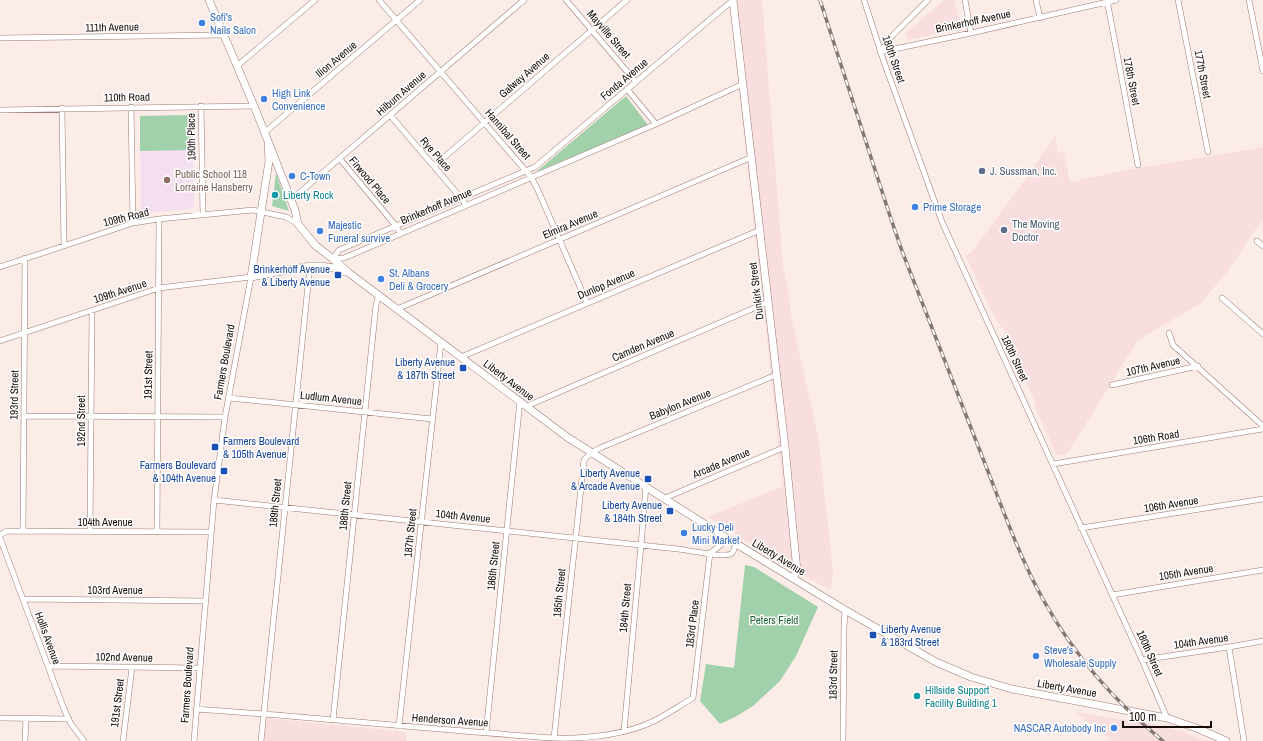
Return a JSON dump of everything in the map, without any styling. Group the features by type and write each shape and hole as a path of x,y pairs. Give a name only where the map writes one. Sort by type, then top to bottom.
{"main road":[{"name":"Farmers Boulevard","path":"209,0 238,66 268,141 269,161 251,277"},
{"name":"Dunkirk Street","path":"733,0 744,84 785,447 797,571 793,578"},
{"name":"Liberty Avenue","path":"268,141 295,210 298,224 315,245 349,273 567,437 736,544 928,658 952,670 976,679 1012,689 1167,718 1199,729 1226,741"},
{"path":"251,277 310,266 334,268 349,273"}],"street":[{"path":"238,66 315,0"},
{"name":"Hannibal Street","path":"379,0 531,177 560,239 587,303"},
{"name":"Ilion Avenue","path":"265,132 420,0"},
{"name":"Hilburn Avenue","path":"291,200 524,0"},
{"name":"Mayville Street","path":"566,0 636,82"},
{"name":"Galway Avenue","path":"434,166 627,0"},
{"name":"Fonda Avenue","path":"526,171 535,167 733,0"},
{"name":"180th Street","path":"864,0 880,52 942,222 1167,718"},
{"path":"880,52 892,36 928,0"},
{"path":"965,0 971,34"},
{"path":"1036,0 1040,18"},
{"name":"Brinkerhoff Avenue","path":"880,52 971,34 1116,0"},
{"name":"177th Street","path":"1178,0 1208,152"},
{"path":"1249,0 1263,71"},
{"name":"178th Street","path":"1107,1 1138,165"},
{"name":"111th Avenue","path":"0,38 224,35"},
{"name":"Brinkerhoff Avenue","path":"333,259 344,258 656,124 744,84"},
{"path":"627,89 656,124"},
{"name":"190th Place","path":"201,106 203,215"},
{"name":"110th Road","path":"0,110 254,106"},
{"path":"131,107 133,223"},
{"path":"62,108 64,246"},
{"name":"Rye Place","path":"390,115 466,205"},
{"name":"Elmira Avenue","path":"397,309 752,157"},
{"name":"Firwood Place","path":"340,159 396,226 400,233"},
{"name":"Brinkerhoff Avenue","path":"333,259 339,250 526,171"},
{"name":"109th Road","path":"0,267 133,223 253,210 261,211"},
{"name":"Liberty Avenue","path":"261,211 286,217 298,224"},
{"name":"191st Street","path":"157,532 159,219"},
{"name":"Dunlop Avenue","path":"461,357 760,230"},
{"path":"1263,240 1257,241 1263,246"},
{"name":"193rd Street","path":"23,531 25,258"},
{"name":"189th Street","path":"260,741 310,266"},
{"name":"109th Avenue","path":"0,342 159,288 251,277"},
{"name":"Farmers Boulevard","path":"194,741 214,500 225,417 251,277"},
{"name":"188th Street","path":"333,720 376,305 379,295"},
{"path":"1222,298 1263,334"},
{"name":"Camden Avenue","path":"527,406 768,302"},
{"name":"192nd Street","path":"90,532 92,311"},
{"path":"1169,333 1173,345 1263,426"},
{"name":"187th Street","path":"399,726 441,342"},
{"name":"107th Avenue","path":"1112,385 1198,366"},
{"name":"Babylon Avenue","path":"591,453 776,375"},
{"name":"Ludlum Avenue","path":"229,398 432,419"},
{"name":"186th Street","path":"486,733 520,402"},
{"path":"24,416 225,417"},
{"name":"106th Road","path":"1052,464 1263,429"},
{"name":"Arcade Avenue","path":"665,498 785,447"},
{"name":"185th Street","path":"554,738 584,460 591,453"},
{"name":"184th Street","path":"624,731 646,486"},
{"name":"106th Avenue","path":"1081,528 1263,499"},
{"name":"104th Avenue","path":"214,500 678,549 710,553 720,556 732,553 736,544"},
{"name":"104th Avenue","path":"0,536 7,531 211,532"},
{"name":"Hollis Avenue","path":"0,536 69,719 84,741"},
{"path":"710,553 721,545 725,537"},
{"name":"183rd Place","path":"693,698 710,553"},
{"name":"105th Avenue","path":"1112,595 1263,570"},
{"name":"103rd Avenue","path":"24,599 205,601"},
{"name":"183rd Street","path":"842,741 844,627 846,610"},
{"name":"104th Avenue","path":"1142,660 1263,641"},
{"path":"1229,647 1244,741"},
{"name":"102nd Avenue","path":"48,666 199,668"},
{"name":"191st Street","path":"123,741 132,667"},
{"name":"Henderson Avenue","path":"196,709 264,713 399,726 572,739 591,738 624,731 655,720 693,698"},
{"path":"0,718 69,719"},
{"path":"25,741 26,718"}],"shaded area":[{"path":"729,0 762,0 783,265 789,295 791,316 818,436 833,570 831,590 785,566 708,517 783,486"},
{"path":"944,0 954,0 962,28 908,40 906,33"},
{"name":"Public School 118 Lorraine Hansberry","path":"193,115 194,208 141,214 140,116"},
{"path":"1055,136 1058,153 1064,152 1070,182 1131,169 1263,147 1263,221 1251,235 1231,267 1201,303 1138,340 1067,454 1057,455 1034,406 1036,404 1004,334 1005,332 995,318 965,255 971,253"},
{"path":"1076,712 1156,725 1184,732 1203,741 1113,741"},
{"path":"266,718 407,732 406,741 264,741"}],"green space":[{"path":"626,96 648,125 536,172"},
{"path":"193,115 193,150 140,151 140,116"},
{"path":"276,173 289,211 272,206"},
{"name":"Peters Field","path":"745,565 754,567 818,607 796,656 780,681 753,706 720,724 700,701 706,664 734,668"}],"railway":[{"path":"820,0 902,251 1002,508 1026,565 1044,601 1068,640 1082,659 1112,694 1163,741"}],"place":[{"name":"Sofi's Nails Salon","path":"202,23"},
{"name":"High Link Convenience","path":"264,99"},
{"name":"J. Sussman, Inc.","path":"982,171"},
{"name":"C-Town","path":"292,176"},
{"name":"Public School 118 Lorraine Hansberry","path":"167,180"},
{"name":"Liberty Rock","path":"275,195"},
{"name":"Prime Storage","path":"915,207"},
{"name":"The Moving Doctor","path":"1004,230"},
{"name":"Majestic Funeral survive","path":"320,231"},
{"name":"Brinkerhoff Avenue & Liberty Avenue","path":"338,275"},
{"name":"St. Albans Deli & Grocery","path":"381,279"},
{"name":"Liberty Avenue & 187th Street","path":"463,368"},
{"name":"Farmers Boulevard & 105th Avenue","path":"215,447"},
{"name":"Farmers Boulevard & 104th Avenue","path":"224,471"},
{"name":"Liberty Avenue & Arcade Avenue","path":"648,479"},
{"name":"Liberty Avenue & 184th Street","path":"670,511"},
{"name":"Lucky Deli Mini Market","path":"684,533"},
{"name":"Liberty Avenue & 183rd Street","path":"873,635"},
{"name":"Steve's Wholesale Supply","path":"1036,656"},
{"name":"Hillside Support Facility Building 1","path":"917,696"},
{"name":"NASCAR Autobody Inc","path":"1114,728"}]}
